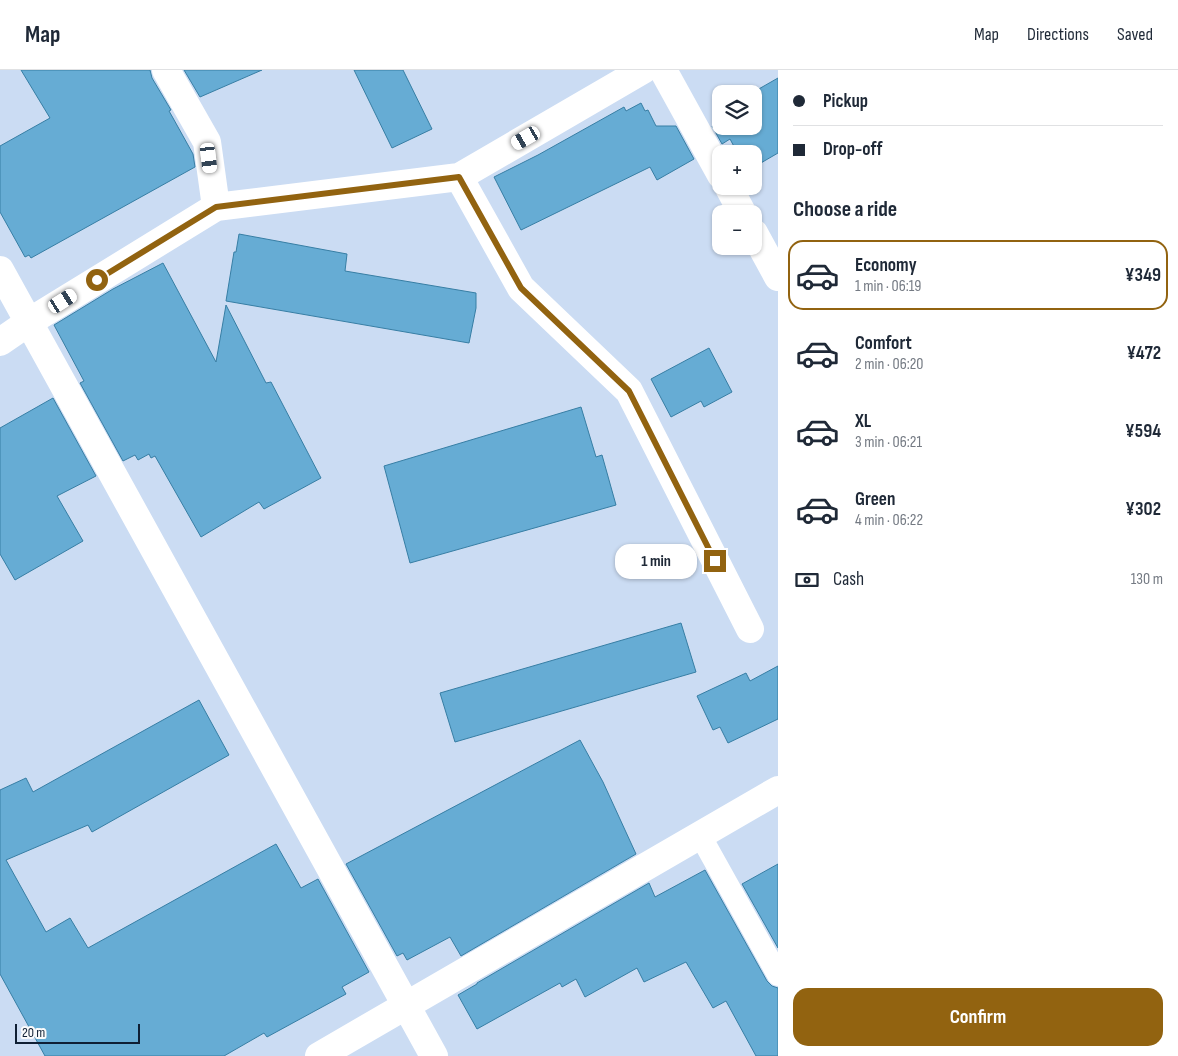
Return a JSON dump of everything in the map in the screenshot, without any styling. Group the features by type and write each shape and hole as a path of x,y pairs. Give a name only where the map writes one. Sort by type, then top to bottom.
{"street":[{"path":"166,70 207,142 216,207"},
{"path":"0,342 29,322 216,207 459,177 643,70"},
{"path":"663,70 712,159"},
{"path":"459,177 521,288 629,391 750,629"},
{"path":"762,248 778,277"},
{"path":"0,270 434,1056"},
{"path":"319,1056 778,790"}],"lane":[{"path":"700,835 778,975"}],"building":[{"path":"21,70 150,70 152,78 171,110 169,111 193,154 195,167 31,258 29,255 25,257 0,212 0,146 50,118"},
{"path":"184,70 262,70 200,97"},
{"path":"354,70 403,70 432,129 392,148"},
{"path":"778,78 778,153 762,162 762,145 733,145 730,139 722,144 717,135 762,135 762,87"},
{"path":"641,103 645,111 648,110 656,126 676,126 694,159 657,180 650,167 521,230 494,177 624,107 626,111"},
{"path":"239,234 347,254 345,271 476,293 476,308 469,343 226,301"},
{"path":"163,263 216,362 226,305 266,383 271,382 321,478 264,509 259,502 201,537 155,456 151,458 149,454 138,460 135,455 123,461 80,383 84,381 54,325 113,289"},
{"path":"709,348 732,392 704,407 701,401 671,417 651,379"},
{"path":"53,398 96,476 57,496 83,541 15,580 0,554 0,428"},
{"path":"581,407 596,457 602,455 616,505 410,563 384,466"},
{"path":"681,623 696,672 455,742 440,693"},
{"path":"778,666 778,719 728,743 720,727 713,730 697,696 746,673 750,681"},
{"path":"199,700 229,755 92,832 88,825 6,860 46,932 70,918 88,948 276,844 301,888 318,879 369,972 342,987 346,994 267,1037 264,1033 224,1056 45,1056 0,974 0,790 26,778 33,792"},
{"path":"580,740 603,782 636,854 461,956 450,937 407,960 403,953 397,956 346,864"},
{"path":"778,864 778,948 742,884"},
{"path":"705,870 767,981 772,986 778,988 778,1056 756,1056 726,1001 713,1008 686,962 644,982 637,968 585,997 576,979 562,987 560,983 477,1029 458,995 649,883 655,897"}],"route":[{"path":"97,280 216,207 459,177 521,288 629,391 715,561"}]}
